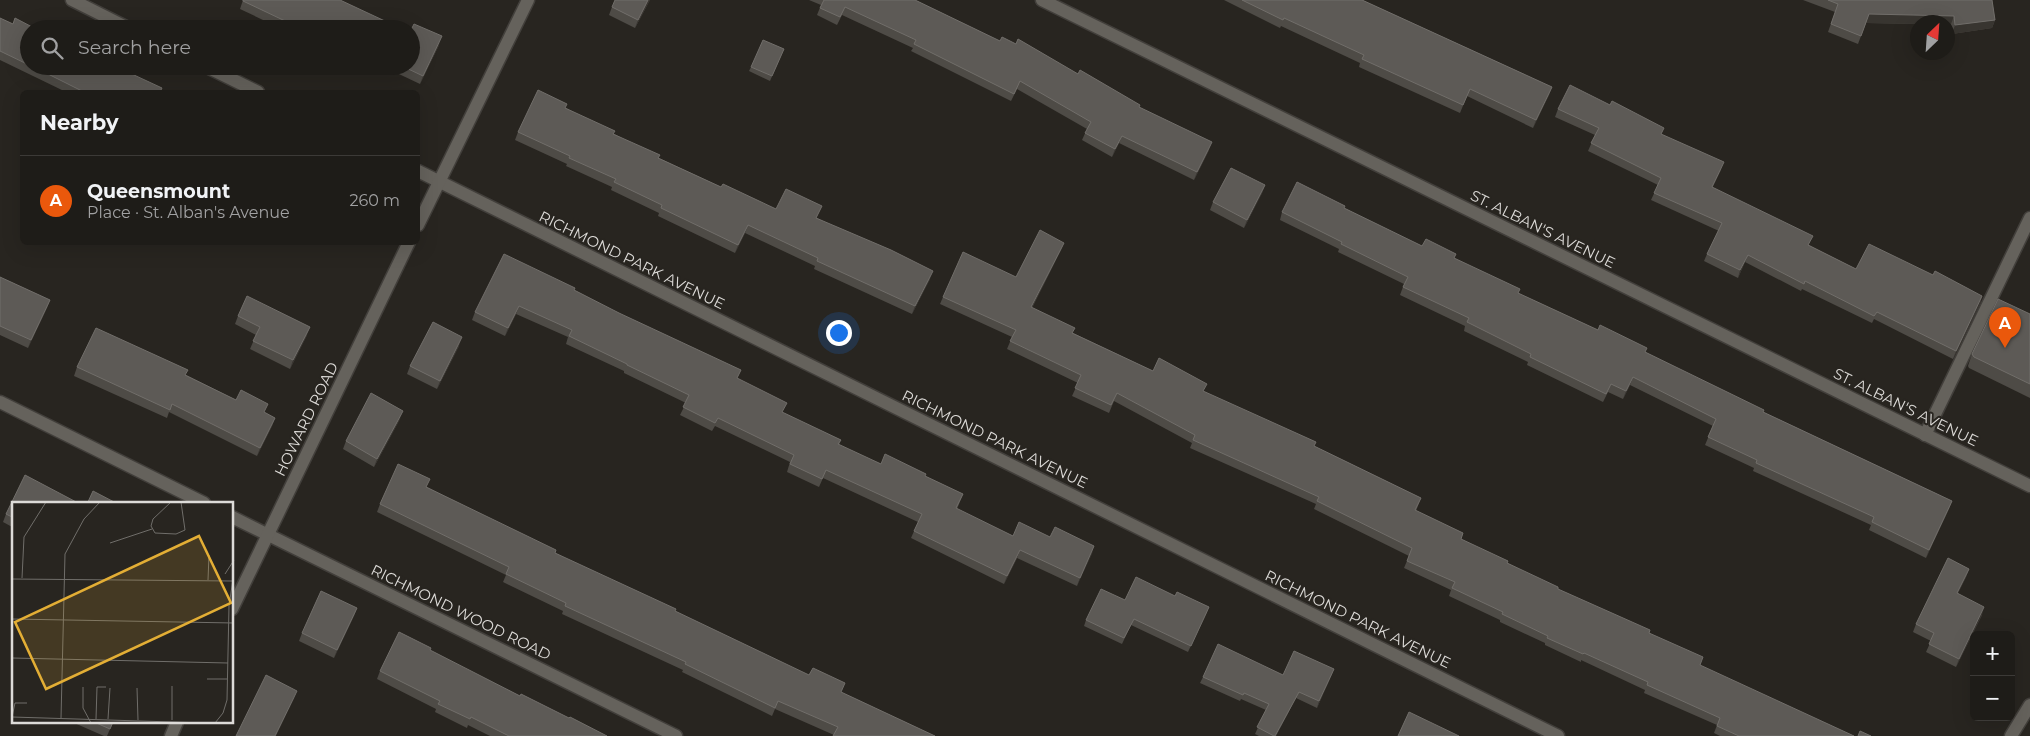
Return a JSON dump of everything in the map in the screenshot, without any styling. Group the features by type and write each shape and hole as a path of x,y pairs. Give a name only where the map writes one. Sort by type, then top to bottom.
{"street":[{"path":"72,0 112,20"},
{"path":"420,221 528,0"},
{"name":"ST. ALBAN'S AVENUE","path":"1042,0 2030,486"},
{"path":"223,75 254,90"},
{"name":"RICHMOND PARK AVENUE","path":"420,173 1558,736"},
{"path":"1925,435 2030,218"},
{"name":"HOWARD ROAD","path":"234,605 408,245"},
{"path":"0,402 200,502"},
{"name":"RICHMOND WOOD ROAD","path":"234,519 676,736"},
{"path":"2010,736 2030,705"},
{"path":"171,736 177,724"}],"building":[{"path":"340,0 383,20 283,20 243,1"},
{"path":"615,0 648,0 638,20 612,7"},
{"path":"824,0 915,0 1000,41 1002,37 1016,44 1018,39 1078,74 1080,70 1140,105 1139,107 1212,142 1197,172 1122,136 1115,149 1085,133 1091,122 1020,81 1014,94 914,44 916,40 845,7 840,17 820,8"},
{"path":"1242,0 1362,0 1552,87 1536,120 1470,89 1463,105 1362,59 1364,55"},
{"path":"1828,0 1992,0 1995,20 1955,25 1955,15 1869,14 1861,36 1831,24 1838,4"},
{"path":"0,18 13,24 15,18 20,21 20,61 0,51"},
{"path":"420,27 442,36 423,76 420,75"},
{"path":"763,40 784,49 772,76 751,67"},
{"path":"50,75 134,75 162,88 161,90 80,90"},
{"path":"1570,85 1610,105 1612,101 1664,128 1661,134 1724,162 1712,187 1813,236 1808,245 1856,269 1869,244 1933,275 1935,271 1982,296 1956,351 1877,312 1874,316 1805,281 1804,284 1748,255 1740,270 1707,254 1722,223 1654,193 1661,178 1591,143 1599,128 1558,109"},
{"path":"538,90 567,104 565,108 615,131 613,134 660,155 658,158 721,187 723,184 776,209 786,189 822,206 816,218 891,250 933,271 915,306 817,261 818,258 748,225 738,245 661,208 662,205 614,182 616,179 518,132"},
{"path":"1231,168 1265,185 1247,220 1213,202"},
{"path":"1297,182 1345,206 1344,208 1422,246 1426,239 1456,254 1454,258 1520,289 1518,293 1598,330 1600,325 1647,348 1645,352 1764,410 1763,412 1952,501 1929,550 1872,522 1874,517 1756,463 1757,460 1708,437 1716,419 1633,377 1626,391 1611,384 1606,394 1530,357 1531,354 1467,322 1469,318 1403,287 1408,277 1282,212"},
{"path":"1040,230 1064,243 1031,307 1075,328 1072,333 1153,371 1159,358 1207,384 1203,391 1316,442 1314,446 1421,498 1415,510 1463,533 1461,539 1508,561 1507,563 1558,587 1558,589 1650,630 1649,633 1703,657 1700,665 1854,736 1739,736 1717,726 1720,718 1647,685 1648,682 1547,638 1548,636 1502,614 1503,612 1452,588 1455,582 1407,561 1412,548 1317,501 1319,497 1193,440 1195,435 1117,393 1111,405 1075,388 1081,375 1010,341 1016,330 943,297 963,252 1016,277"},
{"path":"504,254 575,288 574,290 619,313 741,370 737,378 787,403 782,412 841,440 838,444 881,464 885,454 963,494 956,508 1013,536 1019,522 1050,537 1055,527 1094,546 1080,578 1020,550 1007,576 914,531 922,514 826,470 822,479 790,464 794,455 718,418 715,423 683,407 689,395 569,336 572,330 519,306 508,328 475,312"},
{"path":"0,277 50,300 31,340 0,326"},
{"path":"247,296 310,327 293,360 253,341 260,327 238,316"},
{"path":"1998,299 2030,314 2030,384 1974,357 1972,354"},
{"path":"433,322 462,337 440,381 410,366"},
{"path":"96,328 188,370 185,375 236,400 241,390 268,404 264,412 275,418 260,448 172,404 170,410 77,367"},
{"path":"371,393 403,411 377,459 346,441"},
{"path":"398,464 430,479 426,487 556,550 555,553 676,609 675,611 809,675 813,668 845,683 841,692 935,736 833,736 838,727 778,701 775,708 685,664 686,662 565,606 566,603 506,574 509,567 380,504"},
{"path":"25,475 76,502 12,502 12,517 6,514"},
{"path":"93,491 114,502 88,502"},
{"path":"1948,558 1969,569 1957,593 1984,607 1972,631 1970,631 1970,636 1959,659 1929,644 1934,633 1916,624"},
{"path":"1136,577 1175,596 1177,592 1209,607 1191,646 1134,619 1124,638 1086,620 1101,589 1125,600"},
{"path":"321,591 357,608 337,650 302,633"},
{"path":"399,632 520,696 521,694 607,736 509,736 471,717 470,719 438,704 440,701 380,671"},
{"path":"1218,644 1283,675 1294,651 1334,669 1319,701 1299,692 1274,736 1257,727 1269,704 1244,693 1243,695 1203,677"},
{"path":"266,675 297,691 275,736 236,736"},
{"path":"1409,712 1459,736 1398,736"},
{"path":"99,724 112,724 110,729"},
{"path":"1860,731 1871,736 1858,736"}],"place":[{"name":"Queensmount","path":"2005,348"}]}
